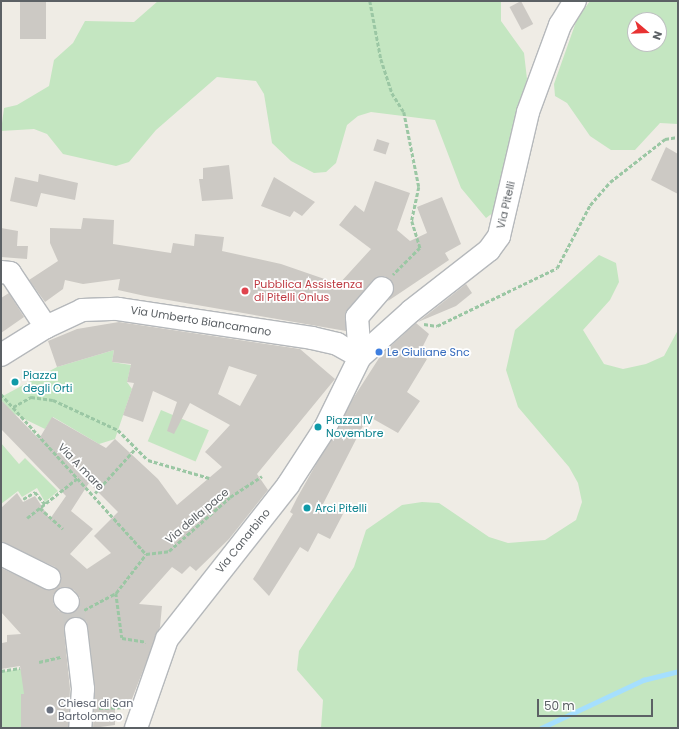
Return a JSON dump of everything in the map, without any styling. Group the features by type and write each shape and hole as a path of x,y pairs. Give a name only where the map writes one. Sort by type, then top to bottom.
{"street":[{"name":"Via Pitelli","path":"360,357 411,311 490,250 499,236 528,112 560,25 574,1"},
{"path":"1,272 10,273 46,327"},
{"path":"360,357 357,316 382,288"},
{"name":"Via Umberto Biancamano","path":"1,355 46,327 82,310 147,310 312,338 337,344 360,357"},
{"name":"Via Canarbino","path":"138,718 165,644 193,602 288,485 325,428 360,357"},
{"path":"1,554 49,578"},
{"path":"76,629 83,688 81,718"}],"path":[{"path":"370,1 381,59 392,92 404,112 420,187 412,221 420,248 382,288"},
{"path":"411,311 423,324 437,326 557,268 590,205 610,182 665,139 678,137"},
{"name":"Via A mare","path":"1,394 95,493 146,554"},
{"path":"13,407 31,396 53,400 118,430 135,449 148,460 209,478"},
{"path":"95,493 135,449"},
{"name":"Via della pace","path":"146,554 169,551 229,496 262,476"},
{"path":"27,518 79,477"},
{"path":"23,499 35,492 45,504"},
{"path":"40,508 63,529"},
{"path":"89,608 116,593 146,554"},
{"path":"116,593 122,638 165,644"},
{"path":"1,671 20,668"},
{"path":"81,718 138,718"}],"green space":[{"path":"158,1 501,1 501,21 524,53 527,79 511,134 498,209 486,218 461,188 435,120 371,112 358,116 347,125 336,163 326,172 314,173 291,161 272,143 264,94 256,81 217,77 156,130 129,162 116,166 63,154 47,134 34,129 1,131 4,108 17,105 49,86 54,60 73,43 85,21 134,22"},
{"path":"590,1 678,1 678,124 660,123 635,150 611,150 590,136 567,103 555,96 554,84 577,19"},
{"path":"599,255 616,263 619,282 610,300 583,330 604,364 623,369 646,364 664,356 678,330 678,728 321,728 323,700 297,670 299,651 354,567 366,530 402,505 422,502 439,503 489,537 508,543 545,540 576,520 582,502 578,483 569,467 518,407 506,370 515,330"},
{"path":"114,350 112,362 131,365 127,382 132,389 115,439 99,444 53,417 45,429 12,413 1,400 1,397 57,367"},
{"path":"161,410 209,430 196,462 148,441"},
{"path":"1,443 19,464 25,458 58,491 45,502 37,488 22,497 18,491 1,504"},
{"path":"21,669 28,694 21,695 21,727 37,728 1,728 1,672"}],"building":[{"path":"20,1 46,1 46,39 20,39"},
{"path":"521,1 533,24 522,30 510,7"},
{"path":"377,139 389,143 386,154 373,150"},
{"path":"666,147 678,154 678,194 651,180"},
{"path":"229,165 233,199 202,201 199,179 203,179 203,168"},
{"path":"39,174 78,183 75,200 41,193 37,207 10,201 15,177 38,182"},
{"path":"274,177 315,202 302,216 294,211 290,217 261,206"},
{"path":"375,181 410,193 397,230 410,241 427,233 417,207 442,197 461,244 445,253 449,260 388,301 394,290 390,279 384,276 373,280 345,313 346,331 118,290 120,279 83,284 65,280 63,289 45,302 29,280 58,261 50,243 50,228 81,229 83,218 114,220 113,244 171,253 173,243 194,246 195,234 224,237 222,251 281,264 339,284 371,249 339,225 355,205 364,212"},
{"path":"1,228 18,231 17,246 28,246 27,259 1,257"},
{"path":"466,284 472,293 456,306 418,322"},
{"path":"9,293 24,317 1,333 1,298"},
{"path":"119,322 300,349 335,379 257,474 268,490 229,539 196,571 190,566 182,574 172,567 139,604 162,606 160,627 130,704 115,702 115,725 93,728 95,688 88,628 86,621 75,617 68,619 64,630 70,689 68,728 21,727 21,694 24,694 20,666 1,669 2,643 7,642 7,635 21,634 1,612 1,568 49,590 60,584 61,577 55,567 1,542 1,508 17,493 23,502 35,496 50,519 66,496 1,429 1,400 39,439 52,417 106,448 115,439 158,479 177,505 222,467 205,452 230,425 190,403 174,434 167,431 177,402 153,391 143,422 123,415 134,383 127,382 131,364 112,362 114,350 57,367 48,341 77,329","holes":["229,366 257,375 240,406 218,394","89,483 118,512 94,536 111,553 87,569 70,554 93,529 71,511","61,587 74,590 80,598 80,606 72,614 59,611 53,603 53,595"]},
{"path":"416,323 429,334 419,354 427,359 407,392 420,401 398,433 368,416 323,504 343,514 330,539 318,533 308,552 300,547 269,596 253,579 293,514 290,512 297,498 354,397 381,355"}],"waterway":[{"path":"541,728 643,680 678,671"}],"tunnel":[{"path":"68,602 73,611 76,629"}],"place":[{"name":"Pubblica Assistenza di Pitelli Onlus","path":"245,291"},
{"name":"Le Giuliane Snc","path":"379,352"},
{"name":"Piazza degli Orti","path":"15,382"},
{"name":"Piazza IV Novembre","path":"318,427"},
{"name":"Arci Pitelli","path":"307,508"},
{"name":"Chiesa di San Bartolomeo","path":"50,710"}]}
